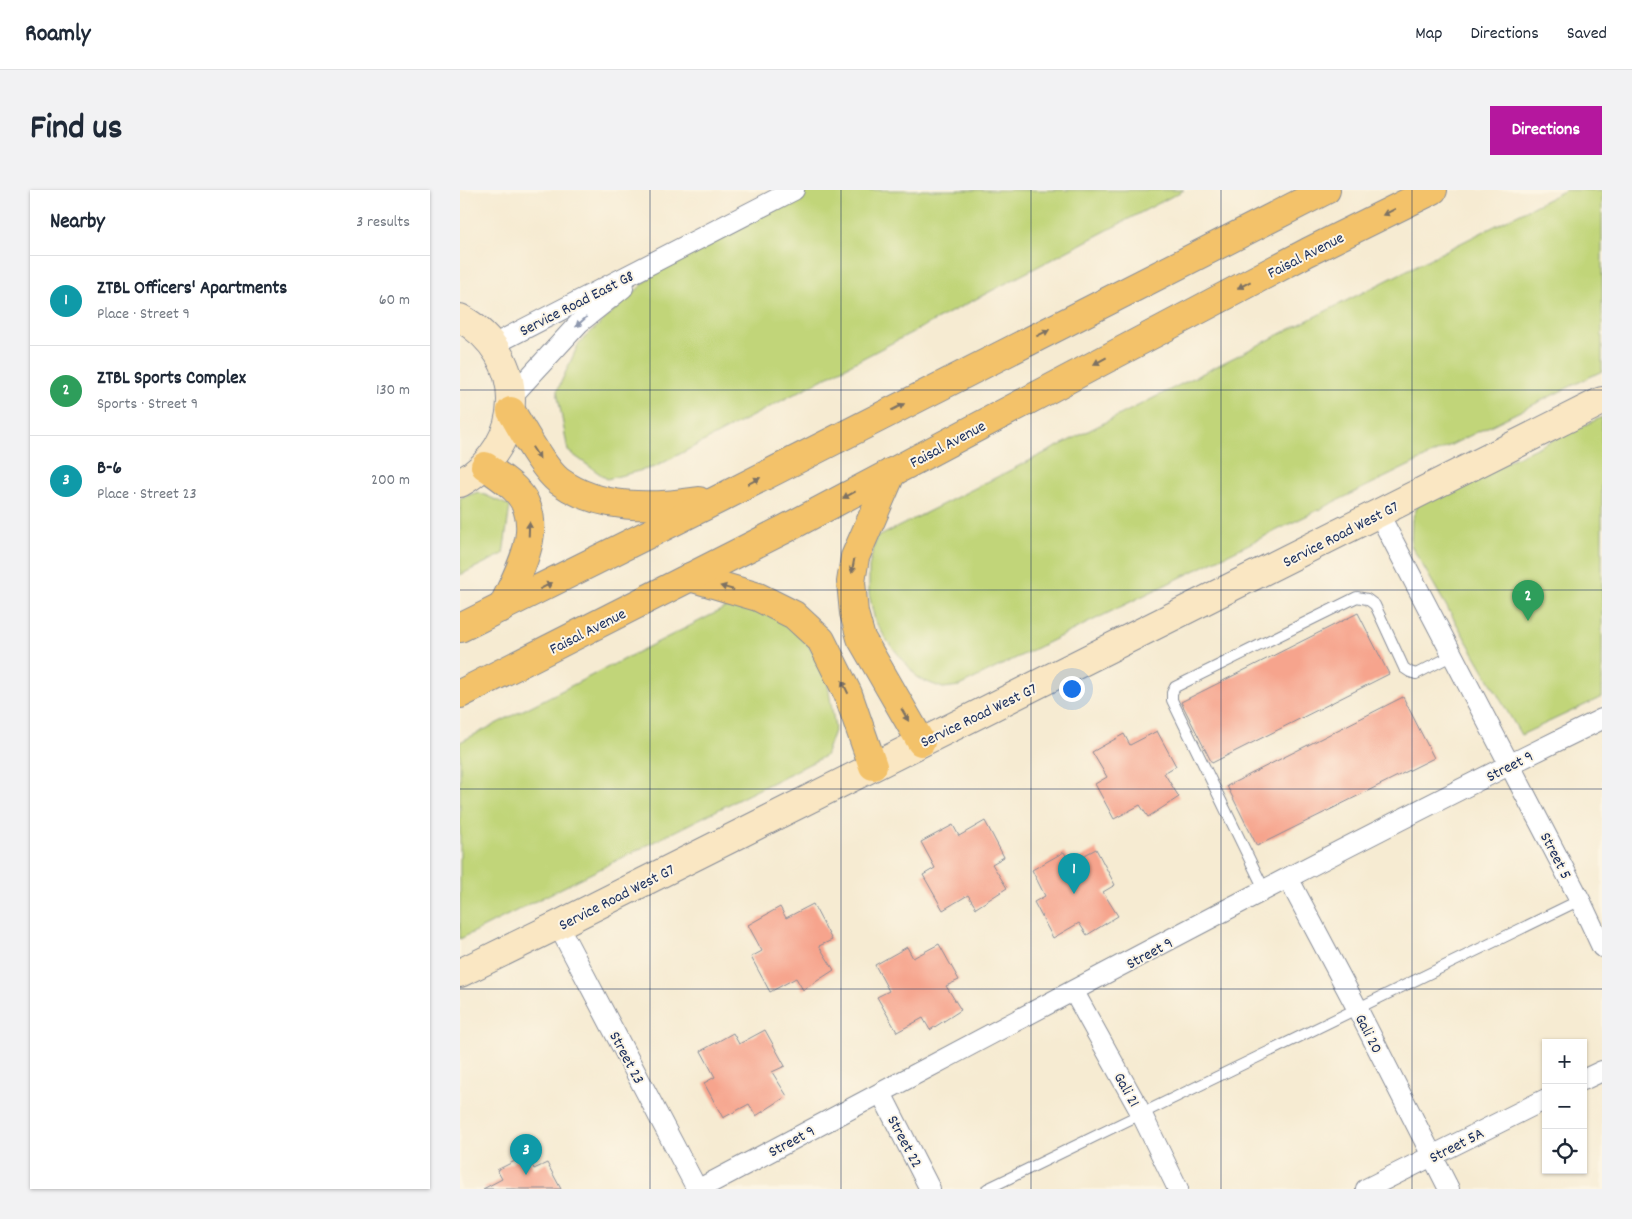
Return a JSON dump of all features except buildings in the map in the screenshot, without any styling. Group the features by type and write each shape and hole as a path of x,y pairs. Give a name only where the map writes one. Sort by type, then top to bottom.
{"main road":[{"path":"460,628 723,497 1326,190"},
{"name":"Faisal Avenue","path":"460,694 892,472 1248,283 1433,190"},
{"path":"511,404 540,458 557,480 580,493 616,504 646,506 678,504 723,497"},
{"path":"485,466 516,490 528,510 531,527 527,550 502,608"},
{"path":"892,472 855,557 851,582 852,597 861,638 921,742"},
{"path":"690,577 758,597 794,615 821,640 848,694 873,766"}],"street":[{"name":"Service Road East G8","path":"476,330 660,260 794,190"},
{"name":"Service Road East G8","path":"511,404 579,323 660,260"},
{"path":"460,297 476,330 502,361 508,378 511,404 508,426 495,454 485,466 460,483"},
{"name":"Service Road West G7","path":"460,973 1602,401"},
{"name":"Street 5","path":"1379,514 1510,764 1602,947"},
{"name":"Street 9","path":"698,1189 1288,878 1602,719"},
{"name":"Gali 20","path":"1288,878 1357,1008 1449,1189"},
{"name":"Street 23","path":"558,925 698,1189"},
{"name":"Gali 21","path":"1074,992 1141,1113 1178,1189"},
{"path":"1587,1078 1602,1071"},
{"name":"Street 22","path":"881,1093 930,1189"},
{"name":"Street 5A","path":"1366,1189 1542,1101"}],"lane":[{"path":"1265,891 1172,700 1172,693 1175,687 1357,597 1367,599 1375,605 1404,668 1410,672 1416,674 1453,655"},
{"path":"987,1189 1580,900"}],"green space":[{"path":"811,190 1184,190 655,467 607,479 568,451 557,391 579,343 666,263"},
{"path":"1566,190 1602,190 1602,371 959,686 943,688 919,679 888,642 875,621 869,594 869,567 876,538"},
{"path":"1602,417 1602,697 1521,735 1411,545 1412,519 1419,503"},
{"path":"478,492 510,506 503,554 460,575 460,498"},
{"path":"739,601 794,627 825,667 835,728 825,756 460,939 460,742"}],"place":[{"name":"ZTBL Sports Complex","path":"1528,621"},
{"name":"ZTBL Officers' Apartments","path":"1074,894"},
{"name":"B-6","path":"526,1175"}]}
